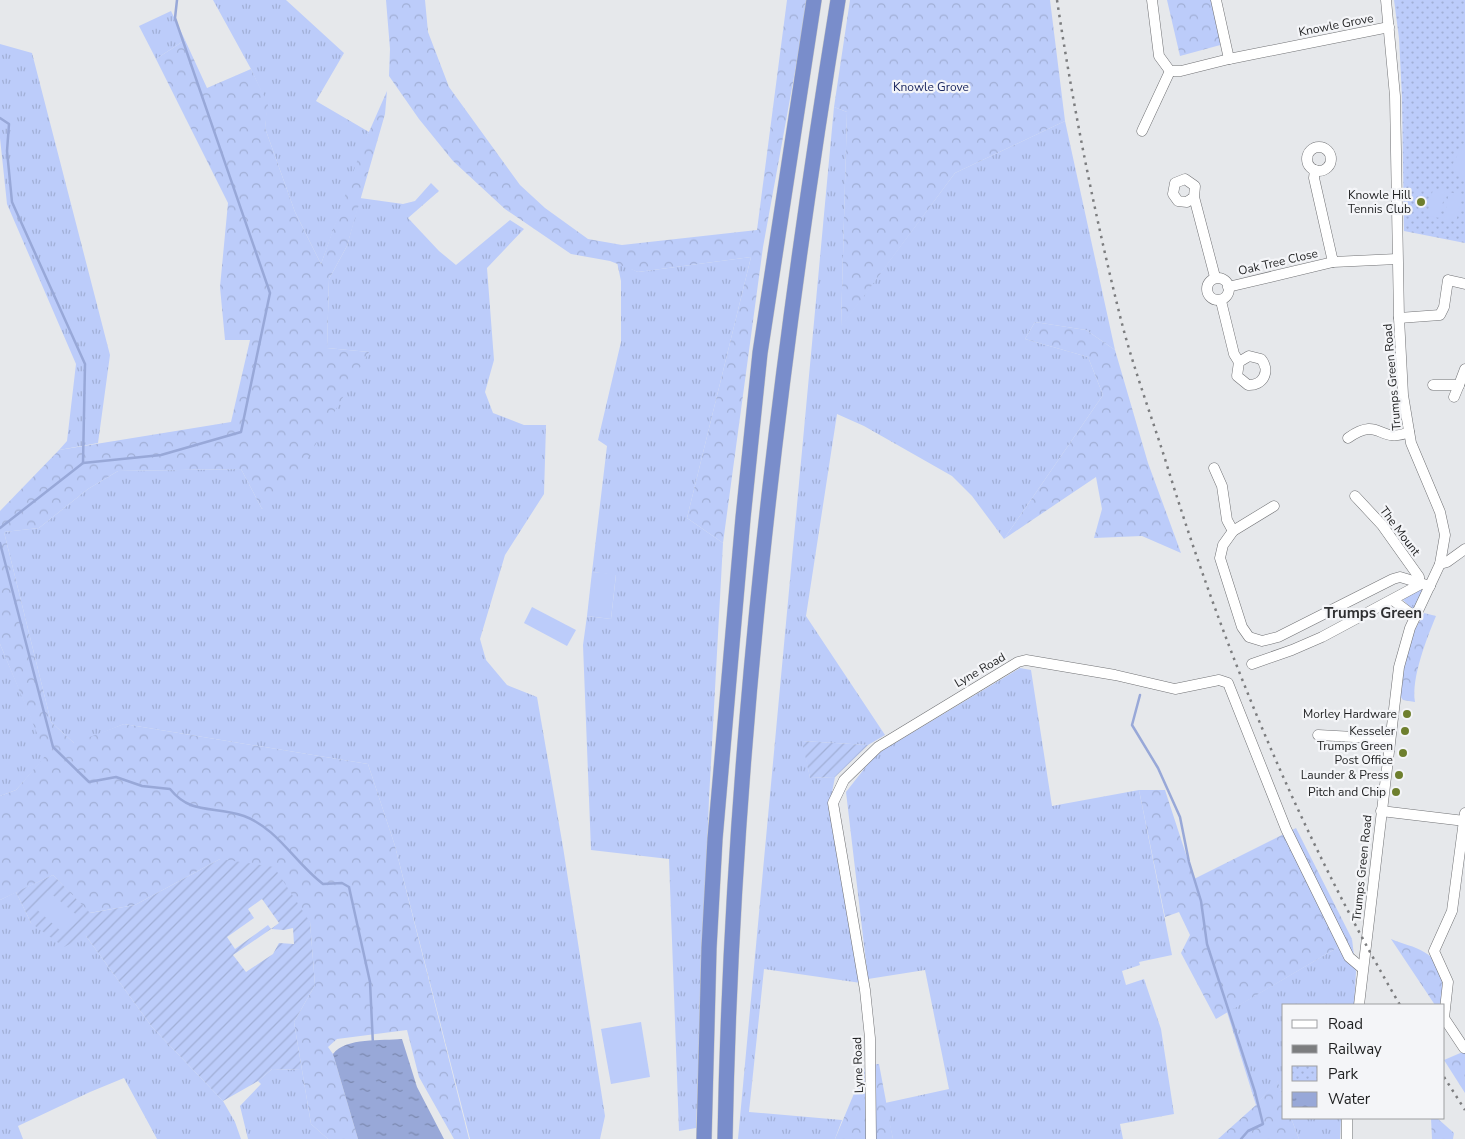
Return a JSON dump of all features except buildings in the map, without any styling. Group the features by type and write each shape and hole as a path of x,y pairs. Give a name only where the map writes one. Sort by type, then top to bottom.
{"highway":[{"path":"704,1139 709,948 716,839 743,518 760,353 814,0"},
{"path":"725,1139 731,927 758,606 783,375 814,149 838,0"}],"street":[{"path":"1142,131 1170,71 1159,56 1152,0"},
{"path":"1216,0 1230,59"},
{"name":"Trumps Green Road","path":"1359,1004 1399,667 1415,617 1440,564 1445,535 1440,512 1415,455 1403,395 1399,318 1395,96 1386,0"},
{"name":"Knowle Grove","path":"1170,71 1181,71 1230,59 1389,27"},
{"name":"Oak Tree Close","path":"1315,170 1314,178 1333,262"},
{"path":"1194,197 1215,277 1209,283 1209,291 1215,300 1221,301 1234,354 1239,362"},
{"name":"Oak Tree Close","path":"1228,287 1333,262 1398,259"},
{"name":"Oak Tree Close","path":"1215,277 1223,279 1228,287 1227,295 1221,301"},
{"path":"1399,318 1440,315 1444,307 1444,280 1465,284"},
{"path":"1454,397 1465,369"},
{"path":"1433,385 1458,385"},
{"path":"1348,438 1366,428 1374,428 1391,436 1409,432"},
{"path":"1214,468 1222,486 1227,520 1233,531"},
{"name":"The Mount","path":"1356,496 1382,525 1419,577 1420,584"},
{"path":"1274,506 1233,531 1223,545 1220,558 1242,627 1253,640 1269,640 1278,637 1394,578 1430,586"},
{"path":"1440,564 1447,562 1465,549"},
{"path":"1252,664 1301,647 1394,601 1420,584"},
{"path":"1394,601 1415,617"},
{"name":"Lyne Road","path":"871,1139 870,1038 865,990 833,803 844,780 878,747 1018,662 1026,660 1115,675 1175,689 1219,680 1228,683 1286,829 1349,957 1362,968"},
{"path":"1318,735 1390,739"},
{"path":"1381,811 1465,819 1452,911 1434,951 1448,982 1445,1009"},
{"path":"1445,1020 1464,1048"},
{"path":"1347,1119 1347,1139"}],"green space":[{"path":"213,0 286,0 344,53 316,101 369,132 321,264 295,212 265,128 267,104 251,69"},
{"path":"386,0 425,0 428,32 449,87 520,185 545,208 588,239 622,245 757,230 787,0 808,0 763,247 723,543 687,518 751,257 638,272 610,261 571,254 505,209 453,161 419,119 389,76 390,49"},
{"name":"Knowle Grove","path":"850,0 1050,0 1065,121 955,173 841,327 847,112 834,107"},
{"path":"1167,0 1214,0 1224,44 1180,56"},
{"path":"1394,0 1465,0 1465,243 1404,231 1402,97 1399,38"},
{"path":"171,11 185,40 156,59 139,26"},
{"path":"185,40 207,88 251,69 268,104 265,128 295,212 321,264 361,150 387,91 385,114 347,246 329,279 327,348 369,352 291,487 262,509 241,469 118,471 88,489 39,528 4,532 51,722 74,743 124,724 368,764 395,846 469,1139 454,1139 419,1077 407,1030 337,1039 328,1047 333,1054 358,1139 328,1139 311,1124 294,1022 315,985 310,922 220,859 135,905 89,913 53,875 0,900 0,796 16,790 46,755 0,644 0,511 59,450 231,422 250,340 225,340 220,287 228,203 156,59"},
{"path":"0,44 32,53 110,355 98,443 59,450 67,441 76,364 7,204 0,138"},
{"path":"834,107 847,112 841,326 955,173 1065,121 1115,350 1086,330 1035,322 1025,339 1088,357 1103,395 1004,539 972,496 952,476 864,426 837,414 806,616 885,735 868,745 803,741 810,778 835,777 829,808 861,983 764,969 749,1112 842,1120 835,1139 738,1139"},
{"path":"1465,141 1465,177 1450,169"},
{"path":"431,183 439,191 408,218 439,251 456,265 510,220 524,229 487,268 494,360 485,392 493,413 524,425 546,425 544,494 505,555 480,639 486,660 507,685 537,697 563,847 605,1116 600,1139 470,1139 395,846 368,764 124,724 75,744 51,722 4,532 39,528 88,489 118,471 241,469 262,509 369,352 327,348 329,279 347,246 360,198 403,204 415,201"},
{"path":"1433,189 1445,191 1440,218 1427,216"},
{"path":"1449,192 1462,195 1456,222 1444,219"},
{"path":"751,257 687,518 723,543 709,799 696,1128 679,1131 669,859 591,850 583,645 587,616 611,619 616,575 592,572 607,446 598,440 621,342 621,281 617,262 638,272"},
{"path":"1035,322 1086,330 1115,350 1148,463 1181,553 1142,536 1094,538 1102,509 1096,477 1004,539 1103,395 1088,357 1025,339"},
{"path":"592,572 616,574 611,619 587,616"},
{"path":"1420,587 1423,589 1413,610 1403,600"},
{"path":"532,607 576,630 567,646 524,623"},
{"path":"1424,613 1436,616 1424,647 1415,682 1415,702 1403,700 1398,693 1410,639"},
{"path":"0,644 47,755 16,790 0,796"},
{"path":"1020,668 1031,670 1052,806 1139,790 1172,955 1139,962 1140,965 1122,971 1126,985 1144,979 1161,1029 1174,1114 1120,1124 1123,1139 893,1139 885,1103 949,1089 925,970 868,979 846,792 875,755"},
{"path":"802,741 868,745 835,777 810,778"},
{"path":"1139,790 1165,790 1194,879 1296,828 1352,939 1216,1019 1181,953 1190,935 1179,912 1165,917"},
{"path":"220,859 274,867 310,922 315,985 294,1022 302,1070 272,1069 258,1081 223,1101 152,1027 86,936 64,947 31,923 16,892 53,875 90,913 135,905","holes":["262,899 279,923 271,929 268,925 235,949 227,937 254,918 248,909","293,928 294,944 279,943 273,954 246,972 233,955 271,929 284,930"]},
{"path":"48,891 78,916 63,933 34,907"},
{"path":"16,892 31,923 86,936 152,1027 223,1101 235,1122 241,1139 157,1139 124,1078 18,1126 23,1139 0,1139 0,900"},
{"path":"1352,939 1356,972 1354,1004 1282,1004 1282,1094 1277,1081 1256,1105 1227,1012"},
{"path":"1391,939 1420,950 1436,962 1441,975 1442,990 1441,1004 1434,1004"},
{"path":"641,1022 650,1077 611,1084 601,1029"},
{"path":"1465,1051 1465,1093 1445,1062 1445,1060"},
{"path":"879,1064 893,1139 835,1139 866,1065"},
{"path":"272,1069 302,1070 311,1124 328,1139 248,1139 240,1106 261,1084 258,1081"},
{"path":"1277,1080 1282,1094 1282,1119 1291,1119 1299,1139 1218,1139 1256,1105"},
{"path":"1291,1119 1341,1119 1340,1139 1299,1139"},
{"path":"1431,1119 1438,1119 1454,1133 1453,1139 1432,1139"}],"water":[{"path":"402,1039 417,1087 444,1139 358,1139 333,1054 346,1045 355,1042"}],"waterway":[{"path":"0,528 83,463 161,455 241,432 270,293 175,18 177,0"},
{"path":"0,118 9,124 7,151 12,202 85,364 83,463"},
{"path":"0,543 53,747 89,782 116,777 142,786 170,789 178,797 195,807 244,816 266,829 323,884 342,883 349,887 370,982 373,1045"},
{"path":"1140,695 1132,725 1158,768 1180,817 1189,862 1201,901 1207,944 1255,1092 1263,1124 1248,1131 1241,1139"}],"railway":[{"path":"1057,0 1085,159 1101,238 1120,316 1212,601 1267,739 1297,807 1363,940 1399,1004"},
{"path":"1445,1079 1465,1110"}],"place":[{"name":"Knowle Hill Tennis Club","path":"1421,202"},
{"name":"Morley Hardware","path":"1407,714"},
{"name":"Kesseler","path":"1405,731"},
{"name":"Trumps Green Post Office","path":"1403,753"},
{"name":"Launder & Press","path":"1399,775"},
{"name":"Pitch and Chip","path":"1396,792"}],"district":[{"name":"Trumps Green","path":"1373,613"}]}
